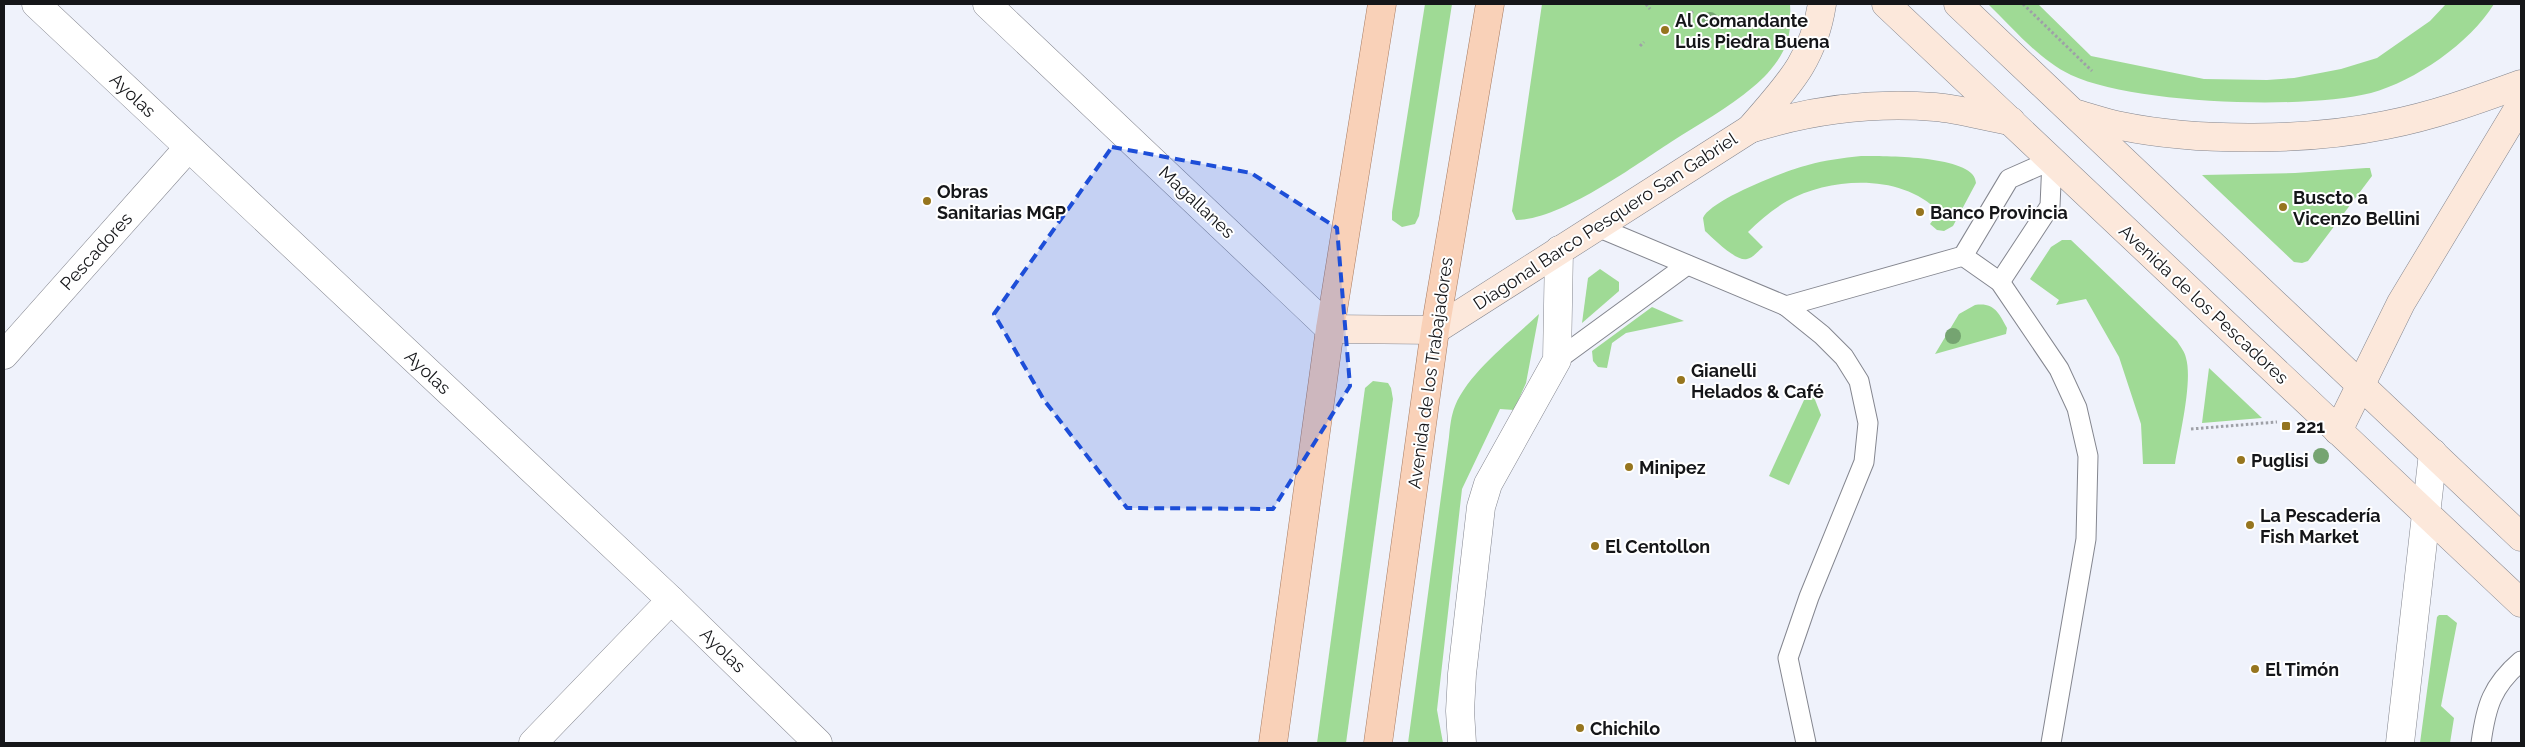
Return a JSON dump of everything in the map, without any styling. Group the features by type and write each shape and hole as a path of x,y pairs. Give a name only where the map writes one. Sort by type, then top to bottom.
{"main road":[{"path":"1273,743 1330,329 1382,4"},
{"name":"Avenida de los Trabajadores","path":"1378,743 1435,330 1490,4"},
{"name":"Diagonal Barco Pesquero San Gabriel","path":"1750,129 1796,76 1811,49 1822,4"},
{"name":"Avenida de los Pescadores","path":"1886,4 2521,603"},
{"path":"1958,4 2521,537"},
{"path":"2072,112 2120,126 2168,133 2242,136 2318,135 2386,126 2428,115 2521,84"},
{"path":"2338,430 2401,303 2521,104"},
{"name":"Diagonal Barco Pesquero San Gabriel","path":"1435,330 1595,226 1750,129 1792,116 1836,109 1876,106 1936,108 2011,121"},
{"path":"1330,329 1435,330"}],"street":[{"name":"Ayolas","path":"36,4 671,600 818,743"},
{"name":"Magallanes","path":"987,4 1330,329"},
{"name":"Pescadores","path":"4,355 188,148"},
{"path":"1462,743 1460,711 1462,674 1480,507 1488,484 1557,360 1559,250"},
{"path":"2400,743 2433,453"},
{"path":"534,743 671,600"}],"lane":[{"path":"1786,306 1962,256 2009,179 2052,160 2050,206 2000,282"},
{"path":"1595,226 1786,306 1822,335 1844,356 1859,381 1868,423 1864,462 1809,597 1788,658 1806,743"},
{"path":"1962,256 2000,282 2059,369 2077,408 2088,456 2086,539 2051,743"},
{"path":"1557,360 1687,265"},
{"path":"2480,743 2491,696 2506,674 2521,661"}],"path":[{"path":"1646,4 1650,8"},
{"path":"2023,4 2092,71"},
{"path":"1691,13 1695,10"},
{"path":"1640,46 1644,42"},
{"path":"1685,47 1688,51"},
{"path":"2191,429 2281,422"}],"highlighted area":[{"path":"1112,147 1251,173 1337,228 1350,386 1273,509 1127,508 1044,400 994,314"}],"green space":[{"path":"1425,4 1452,4 1419,216 1415,224 1402,227 1392,220 1392,212"},
{"path":"1542,4 1790,4 1789,37 1775,64 1757,84 1734,102 1575,202 1534,218 1516,220 1512,211"},
{"path":"1988,4 2038,4 2091,56 2204,79 2267,80 2294,78 2341,69 2377,58 2430,21 2446,4 2494,4 2484,19 2456,46 2440,59 2405,80 2371,93 2341,98 2263,102 2176,98 2099,85 2071,75 2048,61"},
{"path":"1861,156 1907,157 1945,162 1961,167 1972,174 1976,183 1953,226 1944,231 1937,230 1930,224 1939,212 1924,199 1906,190 1866,183 1824,187 1805,193 1782,204 1766,215 1748,232 1763,247 1747,259 1742,259 1731,253 1705,231 1703,218 1709,211 1719,203 1750,187 1808,165 1827,160"},
{"path":"2370,168 2372,176 2308,261 2302,263 2294,262 2202,175 2295,173"},
{"path":"2062,240 2071,240 2177,341 2184,351 2188,368 2187,395 2175,464 2143,464 2141,424 2119,357 2086,299 2056,305 2059,300 2030,279 2051,247"},
{"path":"1600,269 1619,282 1619,291 1582,323 1588,278"},
{"path":"1975,305 1987,305 1995,310 2007,328 2006,334 1935,354 1959,314"},
{"path":"1652,307 1684,321 1626,333 1612,343 1607,368 1598,367 1593,361 1592,351"},
{"path":"1539,314 1526,383 1514,410 1500,409 1462,489 1437,710 1443,743 1408,743 1450,425 1455,406 1470,381"},
{"path":"2209,368 2262,418 2202,423"},
{"path":"1373,381 1388,383 1393,399 1346,743 1317,743 1365,388"},
{"path":"1810,387 1821,415 1789,485 1769,476"},
{"path":"2439,615 2447,615 2457,623 2441,706 2454,718 2450,743 2420,743 2437,617"}],"place":[{"name":"Al Comandante Luis Piedra Buena","path":"1665,30"},
{"name":"Obras Sanitarias MGP","path":"927,201"},
{"name":"Buscto a Vicenzo Bellini","path":"2283,207"},
{"name":"Banco Provincia","path":"1920,212"},
{"name":"Gianelli Helados & Café","path":"1681,380"},
{"name":"221","path":"2286,426"},
{"name":"Puglisi","path":"2241,460"},
{"name":"Minipez","path":"1629,467"},
{"name":"La Pescadería Fish Market","path":"2250,525"},
{"name":"El Centollon","path":"1595,546"},
{"name":"El Timón","path":"2255,669"},
{"name":"Chichilo","path":"1580,728"}]}
